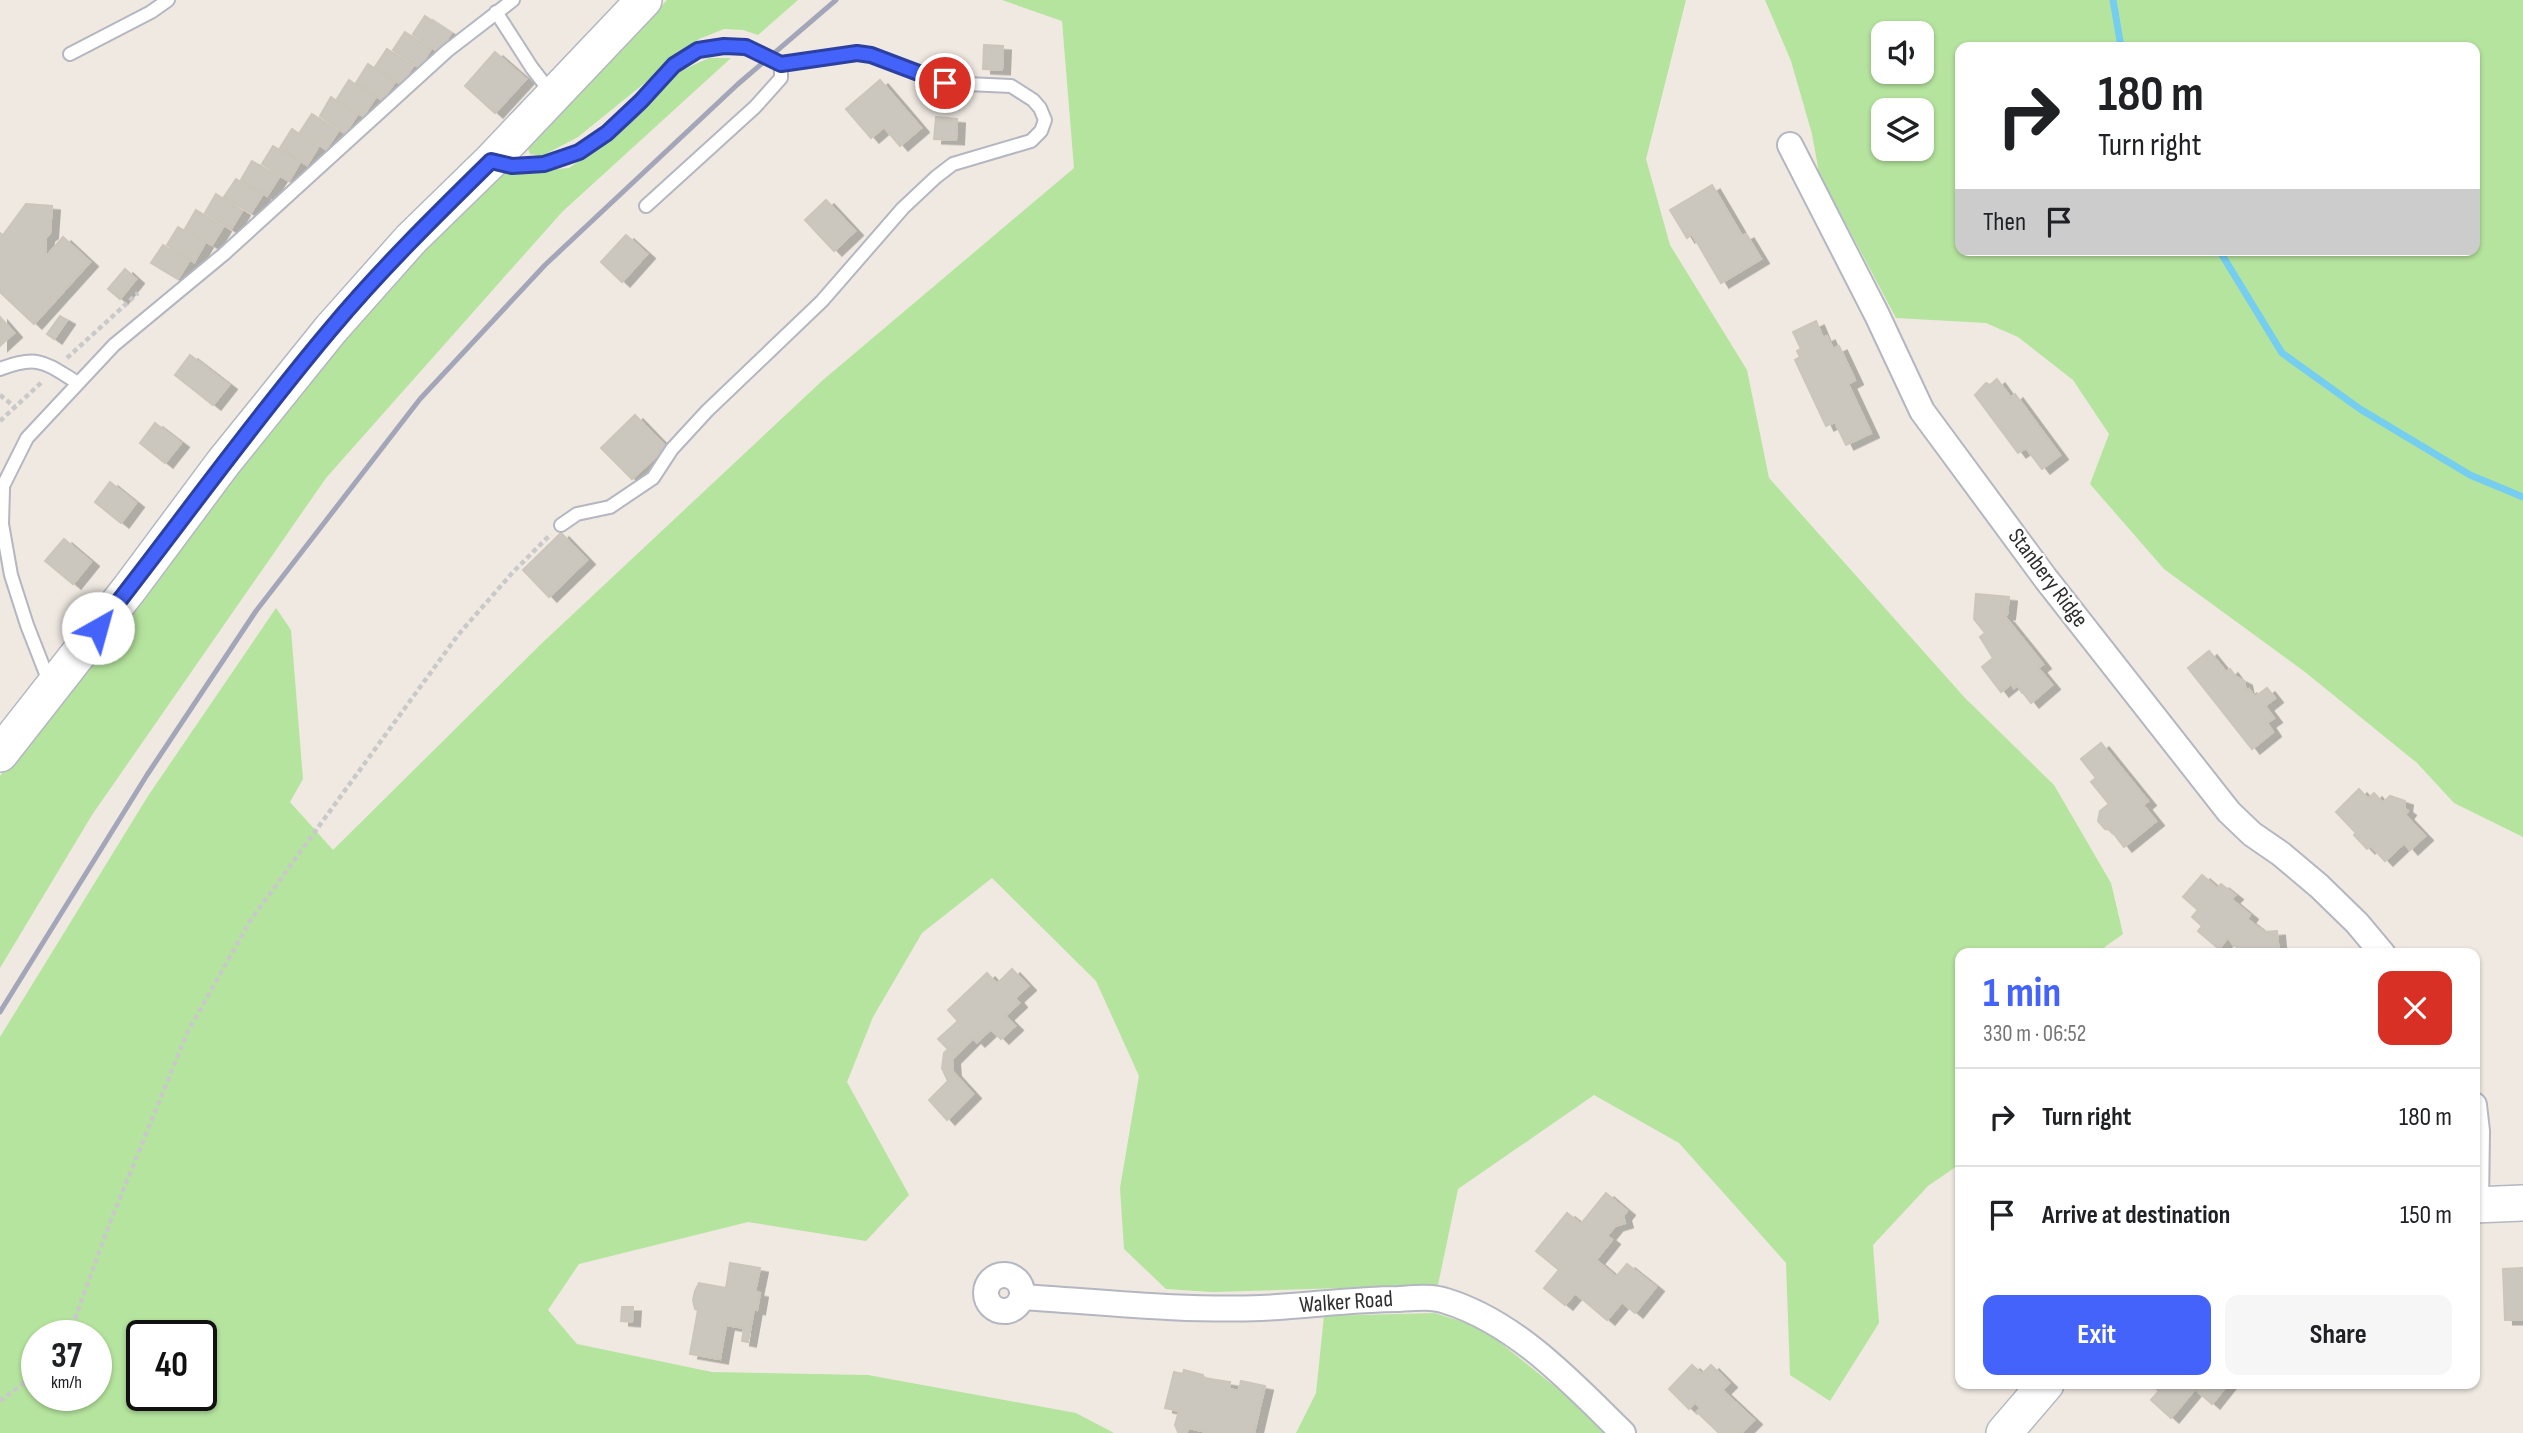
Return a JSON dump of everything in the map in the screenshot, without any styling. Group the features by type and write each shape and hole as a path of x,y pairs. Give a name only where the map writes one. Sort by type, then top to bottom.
{"street":[{"path":"0,754 223,463 331,329 411,239 491,161 644,0"},
{"name":"Stanbery Ridge","path":"1790,145 1877,315 1922,411 2046,579 2229,812 2252,834 2319,886 2378,948"},
{"path":"2480,1205 2523,1203"},
{"name":"Walker Road","path":"1022,1297 1149,1307 1201,1308 1260,1308 1378,1299 1444,1300 1478,1313 1504,1328 1547,1361 1623,1433"},
{"path":"2004,1433 2042,1389"}],"lane":[{"path":"70,54 151,12 168,0"},
{"path":"51,688 11,575 2,524 2,491 27,438 114,345 223,254 447,51 513,0"},
{"path":"496,12 531,68 554,95"},
{"path":"491,161 512,166 544,164 579,152 607,133 674,65 698,50 724,46 746,47 781,64 857,53 871,55 945,83 1011,86 1033,100 1045,120 1041,131 1031,141 953,164 936,177 903,208 822,301 707,411 672,449 653,478 610,507 577,514 561,525"},
{"path":"646,206 755,107 781,78 781,64"},
{"path":"0,369 19,362 44,362 78,383"}],"path":[{"path":"0,395 15,407"},
{"path":"74,1320 109,1225 187,1033 250,921 458,635 513,572 561,525"},
{"path":"0,1401 21,1385"}],"green space":[{"path":"667,0 798,0 758,35 743,30 724,29 699,39 578,137 542,156 530,154 527,146"},
{"path":"1002,0 1686,0 1646,159 1670,245 1747,370 1769,478 1965,698 2054,785 2111,883 2123,934 2103,948 1955,948 1955,1167 1928,1186 1873,1245 1879,1323 1830,1401 1790,1375 1786,1263 1679,1143 1594,1095 1458,1189 1438,1285 1212,1292 1166,1289 1124,1249 1120,1188 1139,1076 1096,981 992,878 922,933 873,1017 847,1082 909,1195 866,1241 748,1222 579,1264 548,1310 577,1344 712,1372 868,1375 1076,1413 1114,1433 0,1433 0,1037 148,796 276,608 291,630 303,779 290,802 333,850 540,645 823,380 1074,168 1062,21"},
{"path":"1765,0 2523,0 2523,837 2454,803 2417,763 2305,672 2164,569 2090,484 2109,434 2073,380 2018,337 1986,323 1896,318 1819,173 1812,134 1791,61"},
{"path":"709,58 731,58 562,212 326,478 92,815 0,968 0,776 335,347 495,174 569,168 618,133 678,72"},
{"path":"1435,1313 1482,1328 1573,1401 1605,1433 1296,1433 1316,1393 1324,1316"}],"building":[{"path":"425,16 451,33 439,52 413,34"},
{"path":"405,32 431,49 419,67 393,50"},
{"path":"984,45 1003,46 1002,70 983,69"},
{"path":"387,49 413,66 401,84 375,67"},
{"path":"495,52 526,79 495,113 465,86"},
{"path":"368,64 395,82 382,100 356,83"},
{"path":"349,80 375,98 363,116 337,99"},
{"path":"880,80 921,128 900,146 884,127 871,138 846,109"},
{"path":"331,97 357,115 345,133 320,116"},
{"path":"312,114 338,131 326,149 300,132"},
{"path":"936,117 957,119 956,140 934,139"},
{"path":"292,129 318,147 307,165 280,148"},
{"path":"273,146 300,162 289,181 262,164"},
{"path":"252,161 279,177 267,196 241,180"},
{"path":"236,179 262,195 251,213 224,197"},
{"path":"1712,185 1742,236 1746,234 1761,259 1721,283 1692,234 1687,238 1670,210"},
{"path":"216,194 242,211 231,229 205,213"},
{"path":"826,200 855,231 834,251 805,220"},
{"path":"26,204 52,206 45,258 63,237 90,262 34,324 0,292 0,233 3,235"},
{"path":"196,210 223,227 212,245 185,229"},
{"path":"178,227 205,243 194,262 167,245"},
{"path":"626,235 647,254 622,282 601,262"},
{"path":"163,245 189,261 178,279 151,263"},
{"path":"125,269 136,279 120,299 108,289"},
{"path":"60,316 67,320 54,339 47,334"},
{"path":"0,317 14,333 0,346"},
{"path":"1816,321 1823,338 1827,336 1833,349 1839,346 1855,380 1848,384 1871,433 1846,445 1835,422 1826,426 1795,360 1800,357 1797,351 1801,349 1793,332"},
{"path":"190,355 229,385 213,405 175,375"},
{"path":"1997,379 2011,398 2015,394 2060,455 2042,469 2026,448 2018,453 1975,395 1986,383 1990,385"},
{"path":"635,415 666,447 632,479 601,448"},
{"path":"155,423 181,443 165,463 140,443"},
{"path":"110,482 136,503 121,523 95,502"},
{"path":"561,533 587,560 549,597 523,570"},
{"path":"64,539 91,562 73,584 45,561"},
{"path":"1976,594 2009,597 2004,620 2006,618 2043,664 2038,668 2052,685 2031,703 2017,685 2014,688 2011,684 2001,692 1982,667 1993,658 1980,637 1985,633 1974,619"},
{"path":"2209,651 2226,672 2230,669 2236,677 2244,681 2246,691 2249,689 2255,697 2267,688 2275,698 2265,706 2274,718 2267,723 2273,732 2252,749 2188,668"},
{"path":"2101,743 2148,801 2143,805 2156,821 2124,847 2111,830 2105,829 2098,821 2100,811 2109,804 2091,782 2096,778 2081,759"},
{"path":"2359,789 2368,799 2374,793 2383,803 2390,796 2405,801 2404,808 2408,811 2405,815 2425,836 2410,850 2404,843 2385,861 2371,846 2367,849 2336,812"},
{"path":"2202,875 2217,888 2221,884 2235,895 2231,899 2250,915 2247,919 2264,932 2277,931 2278,948 2236,948 2238,946 2234,946 2228,937 2218,948 2198,931 2202,926 2192,917 2198,910 2183,897"},
{"path":"1012,969 1028,986 1015,998 1019,1003 1005,1016 1015,1026 1001,1039 991,1029 977,1042 973,1038 952,1059 953,1072 973,1094 947,1120 929,1100 948,1081 942,1068 944,1053 948,1049 938,1039 958,1021 948,1010 987,973 997,984"},
{"path":"1606,1193 1627,1211 1623,1216 1625,1223 1615,1226 1607,1236 1612,1240 1596,1260 1616,1277 1627,1264 1656,1287 1635,1313 1622,1302 1607,1320 1575,1293 1565,1305 1544,1288 1559,1270 1536,1251 1567,1213 1581,1224"},
{"path":"730,1263 760,1268 755,1292 760,1293 748,1342 742,1341 744,1328 726,1325 720,1359 690,1354 698,1310 695,1309 693,1300 695,1291 699,1283 726,1288"},
{"path":"2523,1268 2523,1320 2505,1320 2503,1269"},
{"path":"622,1307 633,1307 632,1322 621,1321"},
{"path":"1692,1365 1702,1374 1711,1365 1729,1383 1722,1390 1754,1420 1741,1433 1719,1433 1697,1412 1701,1408 1695,1402 1689,1409 1669,1389"},
{"path":"1184,1370 1203,1375 1203,1378 1230,1382 1229,1389 1239,1391 1241,1381 1265,1386 1254,1433 1210,1433 1189,1428 1186,1433 1178,1432 1175,1425 1179,1411 1165,1408 1174,1372 1183,1374"},
{"path":"2156,1389 2195,1389 2171,1418 2151,1400 2159,1391"},
{"path":"2195,1389 2224,1389 2212,1404"}],"waterway":[{"path":"2113,0 2120,42"},
{"path":"2223,256 2282,353 2360,409 2470,475 2523,497"}],"railway":[{"path":"0,1012 147,775 256,611 420,399 545,265 738,84 836,0"}],"route":[{"path":"98,628 223,463 331,329 411,239 491,161 512,166 544,164 579,152 607,133 674,65 698,50 724,46 746,47 781,64 857,53 871,55 945,83"}]}
